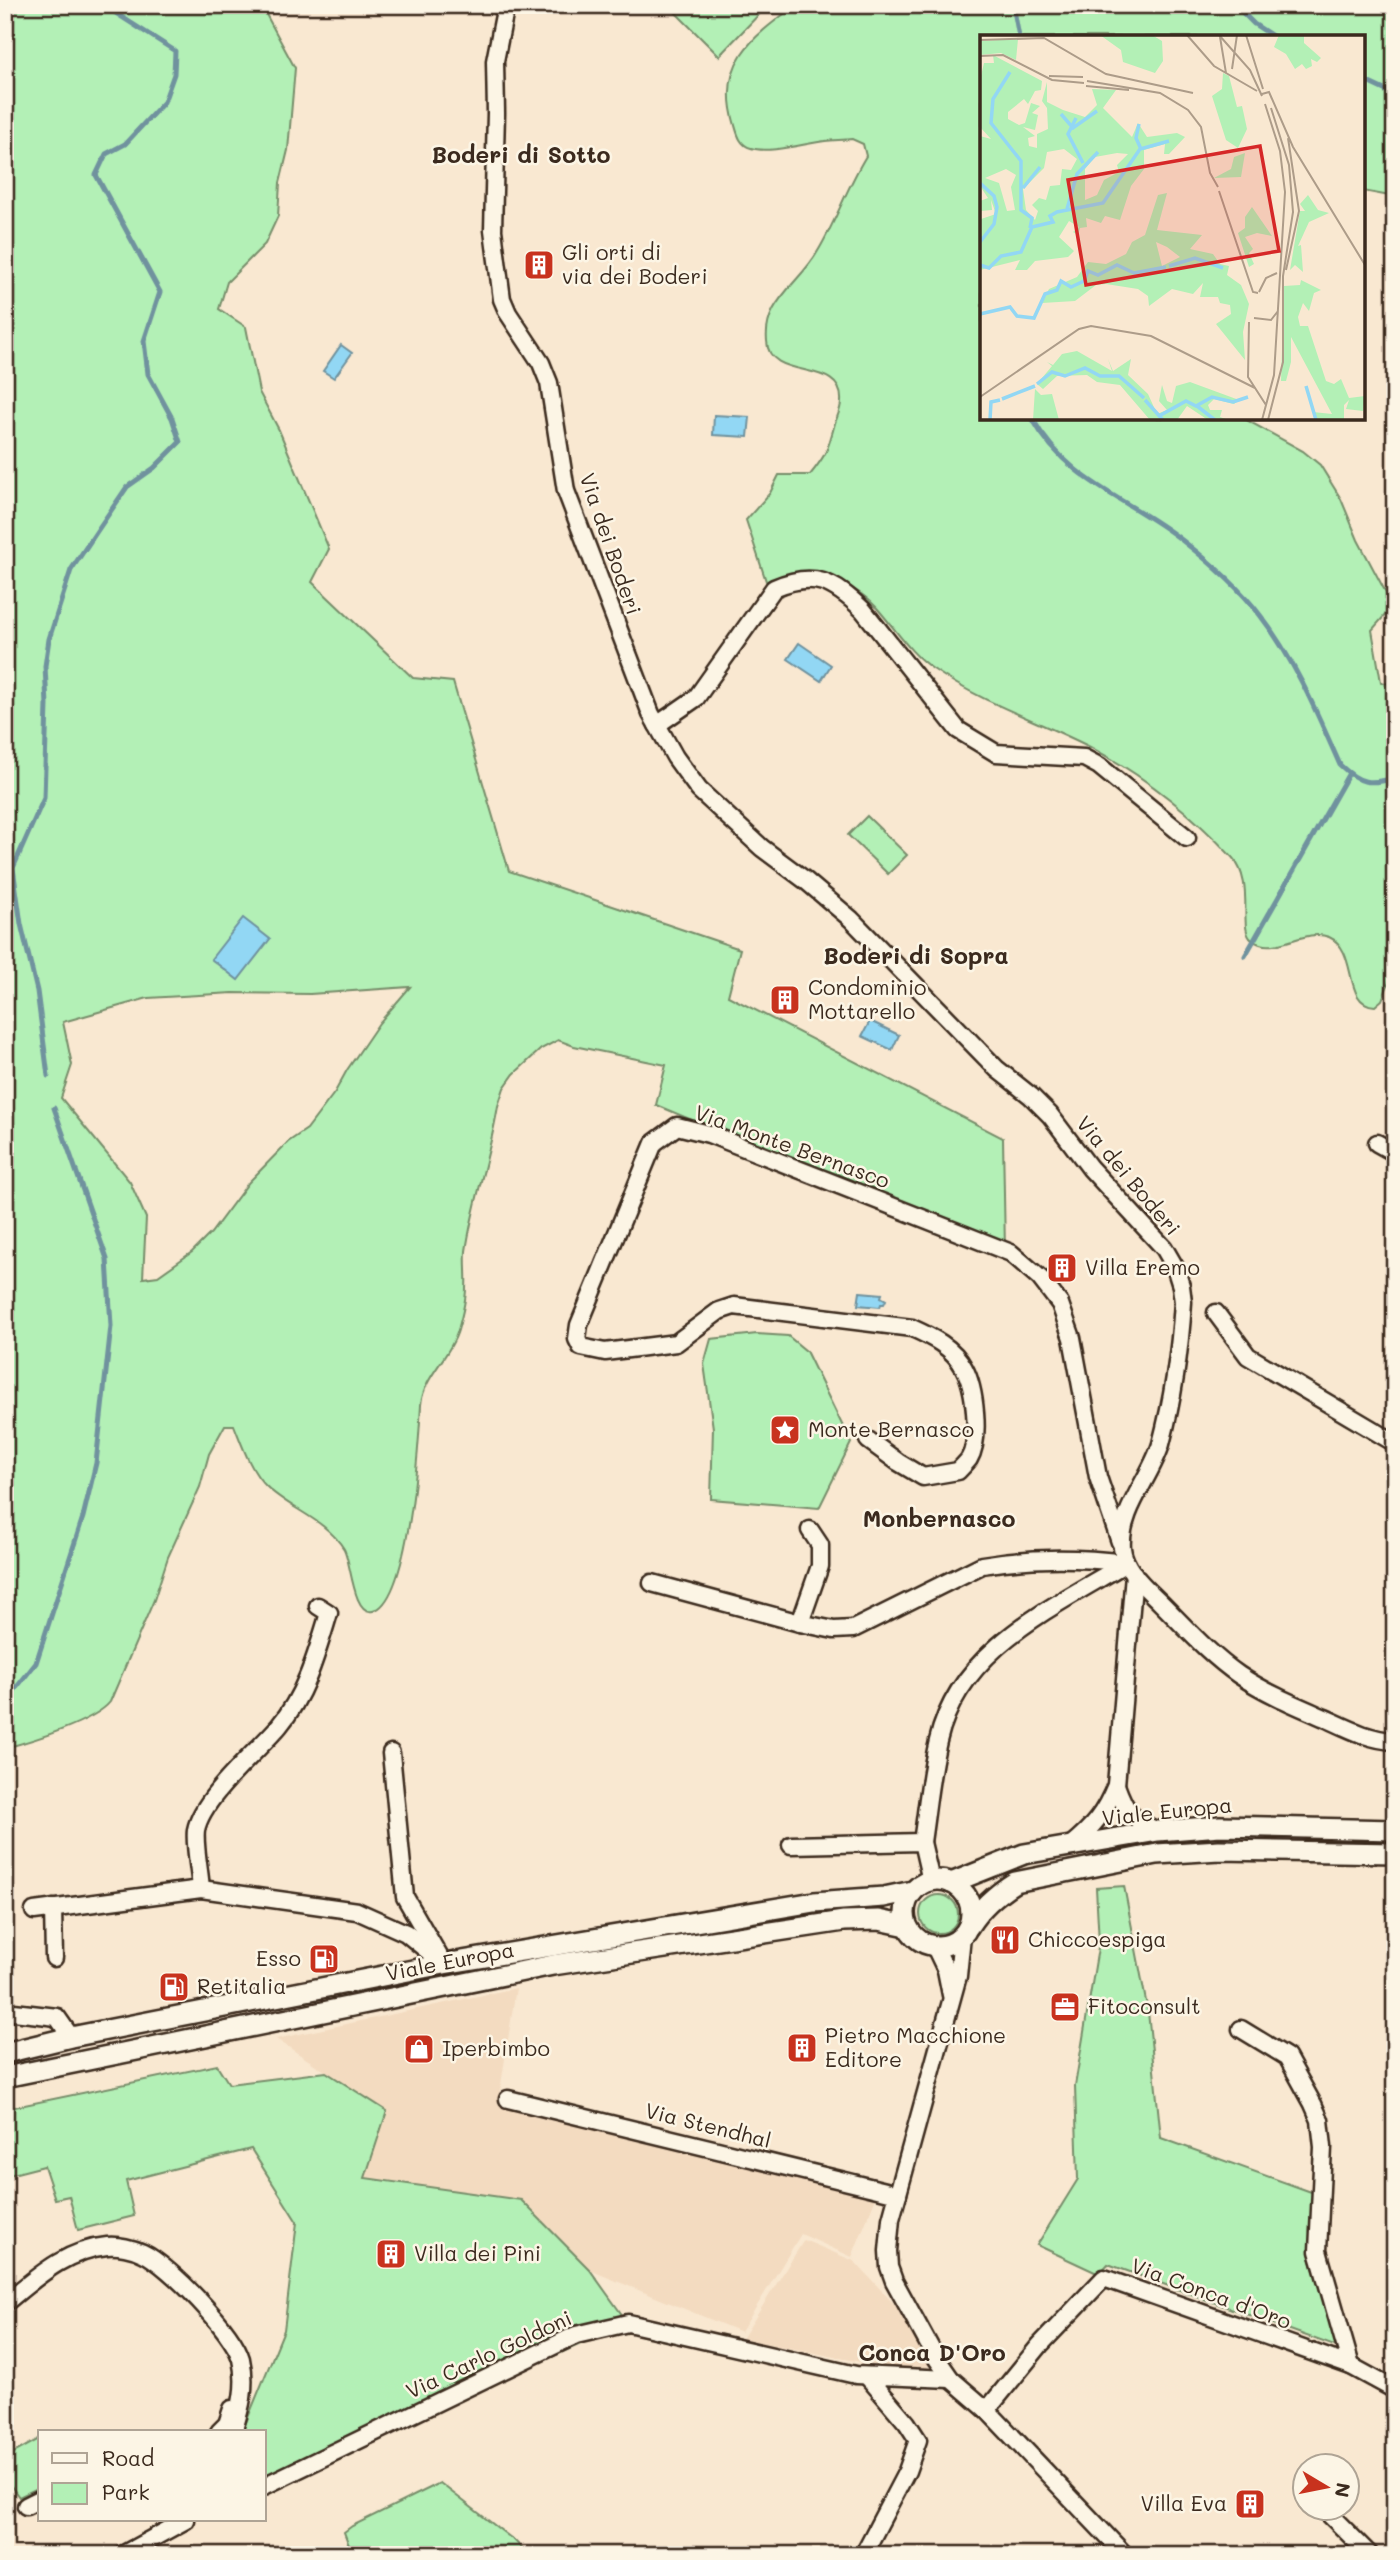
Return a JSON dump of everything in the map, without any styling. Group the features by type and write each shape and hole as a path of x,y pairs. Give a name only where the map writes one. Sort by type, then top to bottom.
{"street":[{"name":"Via dei Boderi","path":"506,5 495,61 493,230 502,299 508,313 541,362 549,383 566,491 632,668 657,725 699,790 762,848 851,919 997,1069 1050,1115 1090,1168 1164,1248 1175,1267 1183,1302 1168,1414 1160,1447 1124,1530 1127,1562"},
{"path":"657,725 696,698 774,588 793,580 810,578 830,583 848,595 863,610 958,730 996,753 1083,758 1099,766 1187,838"},
{"name":"Via Monte Bernasco","path":"869,1440 923,1477 958,1471 970,1457 976,1433 972,1394 964,1367 936,1339 912,1328 734,1306 719,1311 676,1343 605,1352 581,1347 577,1339 579,1325 654,1143 665,1133 677,1126 709,1134 1011,1253 1040,1278 1060,1304 1072,1338 1098,1477 1127,1562 1116,1785 1103,1815 1070,1846"},
{"path":"1377,1143 1395,1153"},
{"path":"1216,1313 1248,1356 1395,1443"},
{"path":"800,1623 820,1566 820,1545 810,1530"},
{"path":"652,1583 834,1630 853,1629 982,1565 1083,1558 1127,1562 1208,1650 1240,1675 1274,1696 1366,1737 1395,1741"},
{"path":"1125,2555 987,2410 951,2379 935,2356 894,2281 889,2267 889,2234 961,1966 970,1906 966,1896 951,1883 930,1881 922,1842 938,1740 955,1697 982,1659 1030,1621 1127,1562"},
{"path":"201,1889 196,1829 205,1809 231,1775 281,1724 310,1675 329,1614 318,1606"},
{"path":"391,1752 405,1897 444,1964"},
{"path":"1116,1785 1128,1813 1137,1822 1158,1831"},
{"name":"Viale Europa","path":"951,1883 1024,1854 1158,1831 1220,1826 1395,1830"},
{"path":"791,1845 922,1842"},
{"name":"Viale Europa","path":"5,2077 553,1965 767,1933 863,1920 890,1922 907,1926 918,1940 935,1947 954,1942 984,1905 1015,1882 1157,1854 1219,1850 1395,1853"},
{"name":"Viale Europa","path":"5,2053 71,2037 444,1964 814,1902 884,1897 913,1891 930,1881"},
{"path":"34,1911 201,1889 357,1911 406,1933 444,1964"},
{"path":"907,1926 905,1908 913,1891"},
{"path":"53,1909 54,1958"},
{"path":"935,1947 946,1970 951,1997"},
{"path":"5,2011 57,2017 71,2037"},
{"path":"1241,2029 1287,2057 1314,2104 1320,2119 1323,2147 1318,2251 1351,2366 1395,2390"},
{"name":"Via Stendhal","path":"508,2099 898,2194"},
{"path":"5,2304 53,2264 71,2255 107,2246 132,2248 146,2254 174,2276 215,2317 240,2357 244,2399 234,2430"},
{"name":"Via Conca d'Oro","path":"987,2410 1040,2345 1104,2278 1351,2366"},
{"name":"Via Carlo Goldoni","path":"266,2485 576,2335 628,2323 867,2376 951,2379"},
{"path":"221,2430 227,2424 242,2373"},
{"path":"863,2555 907,2471 918,2440 867,2376"},
{"path":"122,2555 182,2522"},
{"path":"1337,2522 1370,2555"}],"shaded area":[{"path":"516,1988 498,2104 876,2197 852,2257 801,2234 741,2332 587,2269 521,2200 365,2178 386,2111 276,2039"},
{"path":"804,2240 854,2261 896,2306 930,2365 923,2374 742,2339"}],"green space":[{"path":"5,5 261,5 295,68 288,150 280,183 278,216 265,244 227,282 219,309 246,327 259,392 279,430 329,549 312,582 413,678 453,682 509,871 740,949 728,996 1003,1138 1005,1251 656,1105 666,1065 574,1046 558,1040 541,1049 514,1074 504,1088 498,1106 469,1233 463,1309 450,1349 423,1395 410,1518 396,1580 386,1601 373,1611 366,1610 361,1605 344,1549 327,1530 266,1486 251,1466 234,1425 225,1425 209,1454 200,1487 168,1557 154,1600 110,1702 77,1723 5,1748","holes":["410,987 379,1023 335,1092 307,1129 288,1142 249,1182 211,1233 192,1252 158,1276 143,1278 146,1218 130,1182 61,1098 72,1065 63,1022 148,998 233,993 310,994"]},
{"path":"668,5 765,5 766,7 719,56"},
{"path":"796,5 1395,5 1395,197 1365,191 1365,35 980,35 980,420 1247,420 1303,451 1320,465 1341,499 1358,540 1393,606 1372,630 1381,682 1395,685 1395,967 1382,1000 1375,1006 1358,997 1344,953 1329,937 1309,936 1270,945 1252,940 1246,926 1245,892 1239,868 1232,857 1200,825 1166,796 1090,747 991,702 933,669 910,648 871,602 845,584 827,577 770,583 766,581 746,520 770,493 779,475 810,475 826,451 841,402 839,388 831,379 779,362 771,354 767,329 778,302 818,251 866,156 863,144 852,139 759,150 747,146 739,138 730,101 730,83 742,53 766,28"},
{"path":"867,816 907,855 888,874 848,835"},
{"path":"757,1334 788,1336 806,1351 851,1443 819,1508 711,1499 713,1428 704,1364 711,1339"},
{"path":"1124,1886 1148,2012 1161,2138 1314,2193 1310,2257 1337,2347 1108,2264 1099,2274 1037,2245 1078,2179 1075,2086 1099,1942 1096,1888"},
{"path":"939,1895 952,1901 958,1914 952,1927 939,1933 926,1927 920,1914 926,1901"},
{"path":"217,2065 229,2084 326,2072 387,2111 365,2178 521,2200 590,2270 628,2323 266,2484 266,2430 243,2430 284,2330 297,2222 251,2149 126,2181 134,2216 78,2230 69,2196 55,2199 44,2166 5,2176 5,2109"},
{"path":"38,2440 38,2488 19,2497 5,2478 5,2449 10,2455"},
{"path":"440,2483 516,2542 528,2555 338,2555 350,2548 344,2532 352,2526"}],"water":[{"path":"341,345 352,353 334,378 323,371"},
{"path":"714,415 750,417 748,437 713,435"},
{"path":"799,643 831,665 821,681 788,659"},
{"path":"243,918 270,939 238,980 211,959"},
{"path":"870,1021 899,1035 892,1050 862,1036"},
{"path":"860,1292 882,1294 881,1297 886,1300 880,1307 858,1305"}],"waterway":[{"path":"48,1076 37,991 21,924 13,868 44,798 47,705 45,666 49,639 71,570 127,487 154,468 180,442 172,418 148,374 144,341 160,292 96,175 106,154 125,144 164,102 174,74 175,51 103,5"},
{"path":"1013,5 1019,35"},
{"path":"1235,5 1254,24 1271,35"},
{"path":"1365,81 1395,95"},
{"path":"1033,420 1063,459 1101,488 1183,541 1214,566 1243,595 1273,632 1295,669 1340,765 1353,776 1365,781 1378,782 1395,778"},
{"path":"1245,956 1349,773"},
{"path":"5,1702 36,1663 83,1517 96,1463 111,1326 107,1259 54,1108"}],"place":[{"name":"Gli orti di via dei Boderi","path":"539,265"},
{"name":"Condominio Mottarello","path":"785,1000"},
{"name":"Villa Eremo","path":"1062,1268"},
{"name":"Monte Bernasco","path":"785,1430"},
{"name":"Chiccoespiga","path":"1005,1940"},
{"name":"Esso","path":"324,1959"},
{"name":"Retitalia","path":"174,1987"},
{"name":"Fitoconsult","path":"1065,2007"},
{"name":"Pietro Macchione Editore","path":"802,2048"},
{"name":"Iperbimbo","path":"419,2049"},
{"name":"Villa dei Pini","path":"391,2254"},
{"name":"Villa Eva","path":"1250,2504"}],"district":[{"name":"Boderi di Sotto","path":"521,155"},
{"name":"Boderi di Sopra","path":"916,956"},
{"name":"Monbernasco","path":"939,1519"},
{"name":"Conca D'Oro","path":"932,2353"}]}
